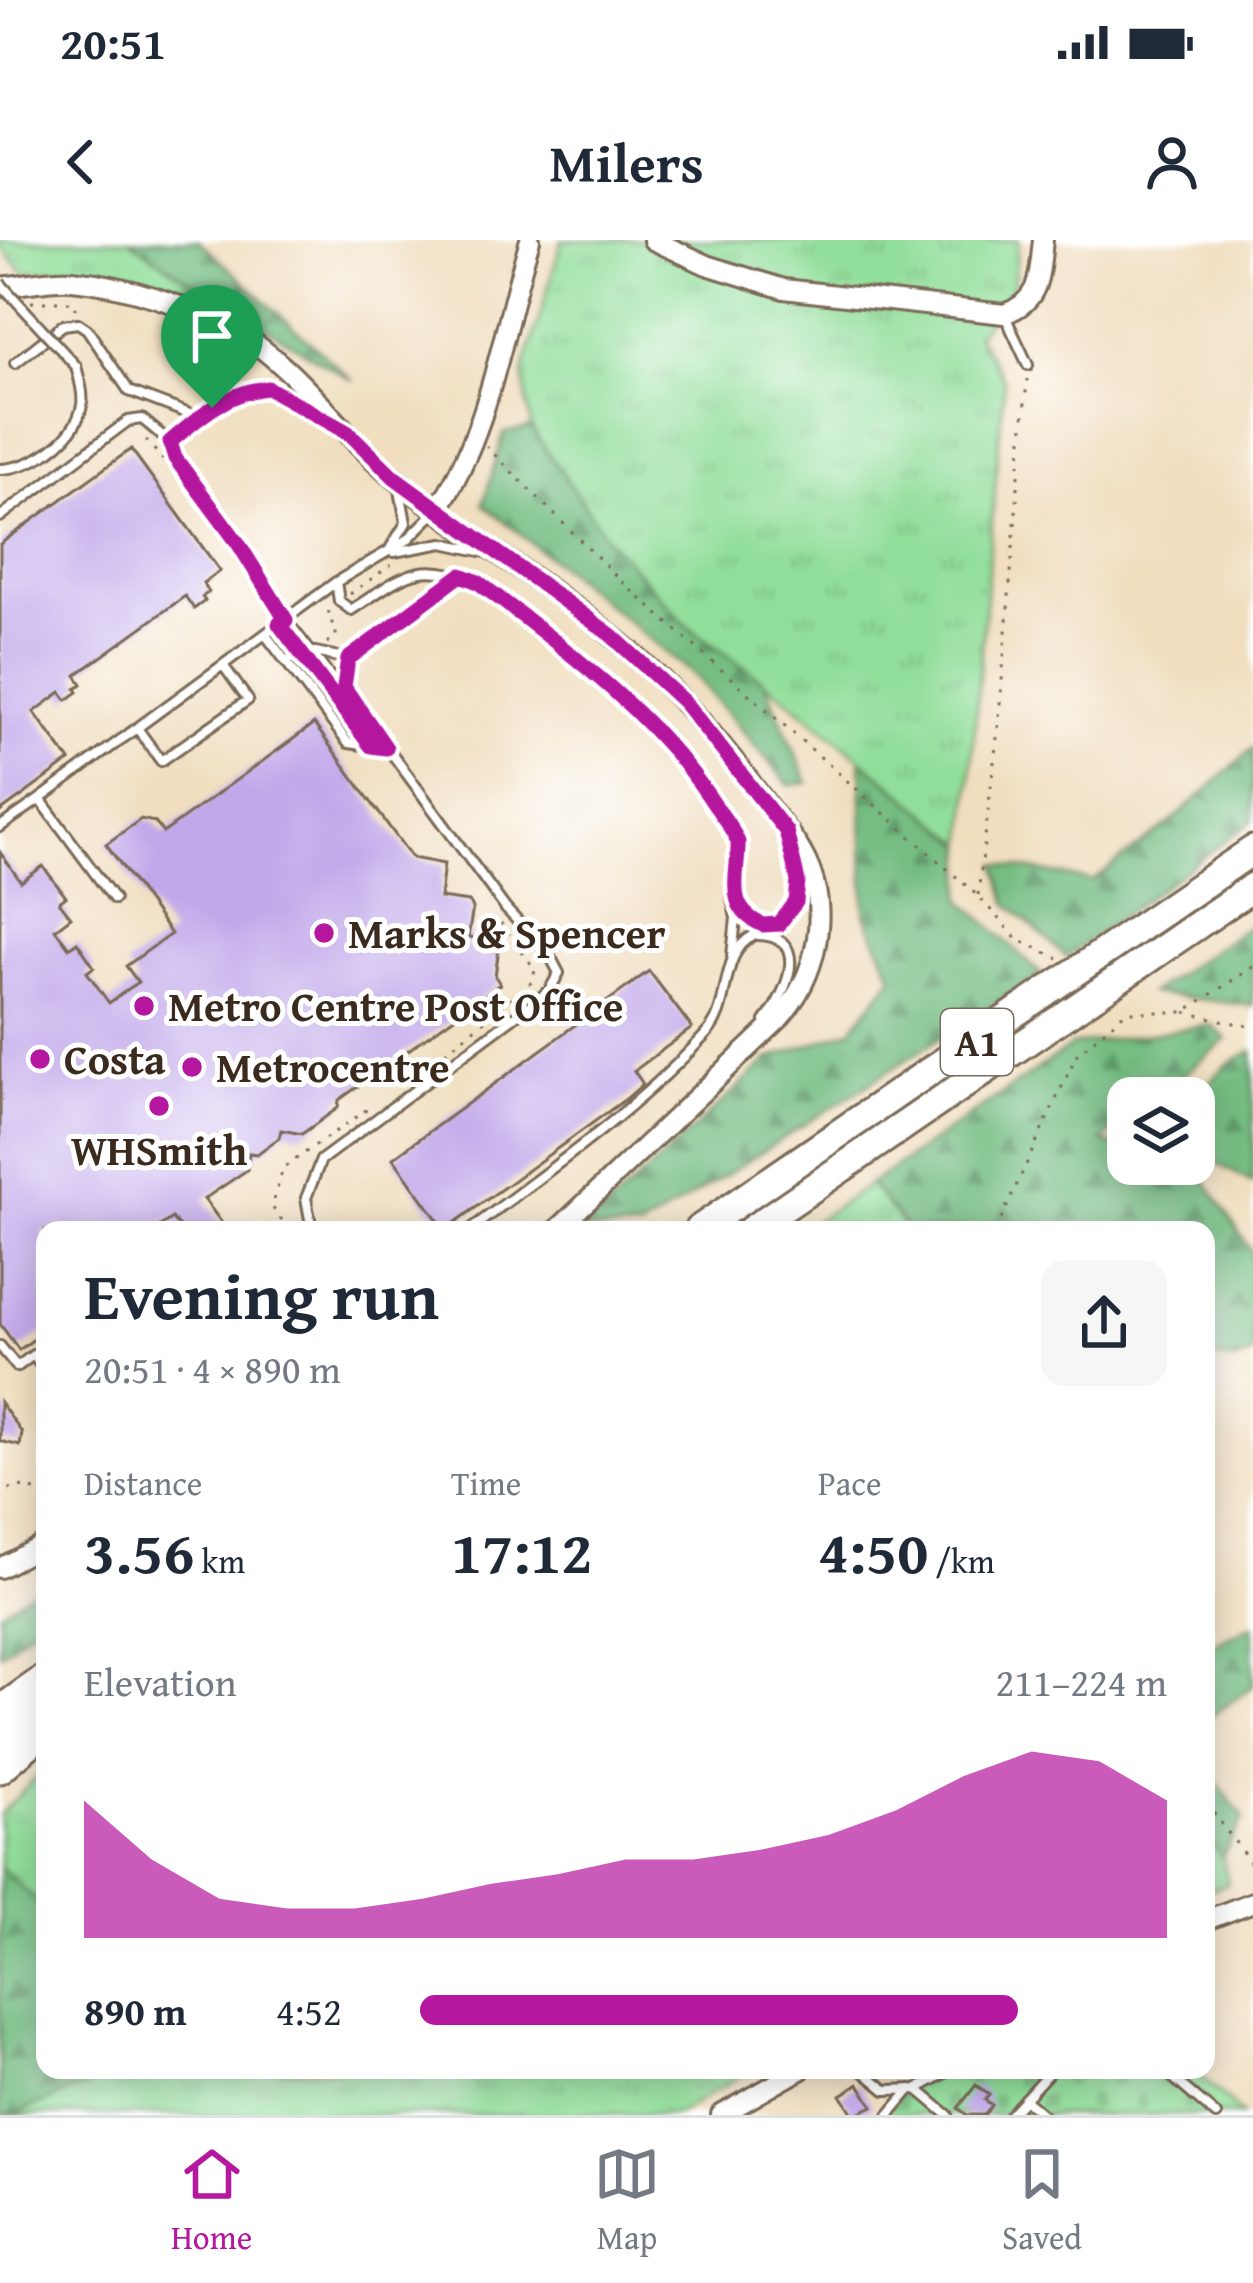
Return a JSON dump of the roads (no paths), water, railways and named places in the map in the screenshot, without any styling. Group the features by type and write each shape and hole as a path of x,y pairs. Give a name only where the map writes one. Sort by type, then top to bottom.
{"highway":[{"name":"A1","path":"711,1221 1253,850"},
{"name":"A1","path":"764,1221 1253,887"},
{"path":"0,1693 36,1668"},
{"path":"0,1710 36,1684"},
{"path":"0,1742 36,1716"},
{"path":"0,1769 36,1739"}],"street":[{"path":"437,510 474,439 530,240"},
{"path":"653,240 707,265 784,289 1004,314 1023,307 1038,282 1042,240"},
{"path":"0,285 70,280 174,306 239,334 313,396 394,477 611,635 659,677 748,777 803,854 818,894 819,930 797,996 777,1022 565,1221"},
{"path":"0,1568 36,1549"},
{"path":"1215,1916 1253,1902"},
{"path":"721,2115 784,2079"}],"lane":[{"path":"0,285 76,366 82,406 70,433 33,459 0,469"},
{"path":"174,306 213,336 222,350 225,380 212,408"},
{"path":"1004,314 1028,365"},
{"path":"15,363 63,325 78,323 129,391 200,418"},
{"path":"170,442 212,408 249,389 268,388 349,433"},
{"path":"0,517 128,421 142,419 170,442 175,458 238,543 286,620 332,679 344,687 506,909 557,967 558,978 549,991 321,1160 306,1198 310,1221"},
{"path":"387,554 406,523 394,477"},
{"path":"0,827 336,582 387,554 437,510"},
{"path":"387,554 443,543 501,555"},
{"path":"336,582 339,601 351,610 416,570 432,568 478,582 607,683 668,745 734,832 739,852 730,886 736,918 731,962 712,1028 613,1125 482,1221"},
{"path":"288,664 297,648 348,659 461,575"},
{"path":"266,634 348,742 386,748"},
{"path":"344,687 348,659"},
{"path":"137,728 161,761 248,700 223,665"},
{"path":"40,799 114,899"},
{"path":"733,874 737,902 749,918 763,925 779,924 799,891 786,831"},
{"path":"731,962 746,939 762,935 779,941 790,967 786,993 739,1056"},
{"path":"0,1346 17,1367 33,1355 36,1359"},
{"path":"873,2079 886,2090 914,2089 948,2115"},
{"path":"889,2115 914,2089 933,2079"},
{"path":"1010,2115 1043,2079"},
{"path":"1174,2079 1216,2115"},
{"path":"1024,2099 1042,2115"}],"place":[{"name":"Marks & Spencer","path":"324,933"},
{"name":"Metro Centre Post Office","path":"144,1006"},
{"name":"Costa","path":"40,1059"},
{"name":"Metrocentre","path":"192,1067"},
{"name":"WHSmith","path":"159,1106"}]}
